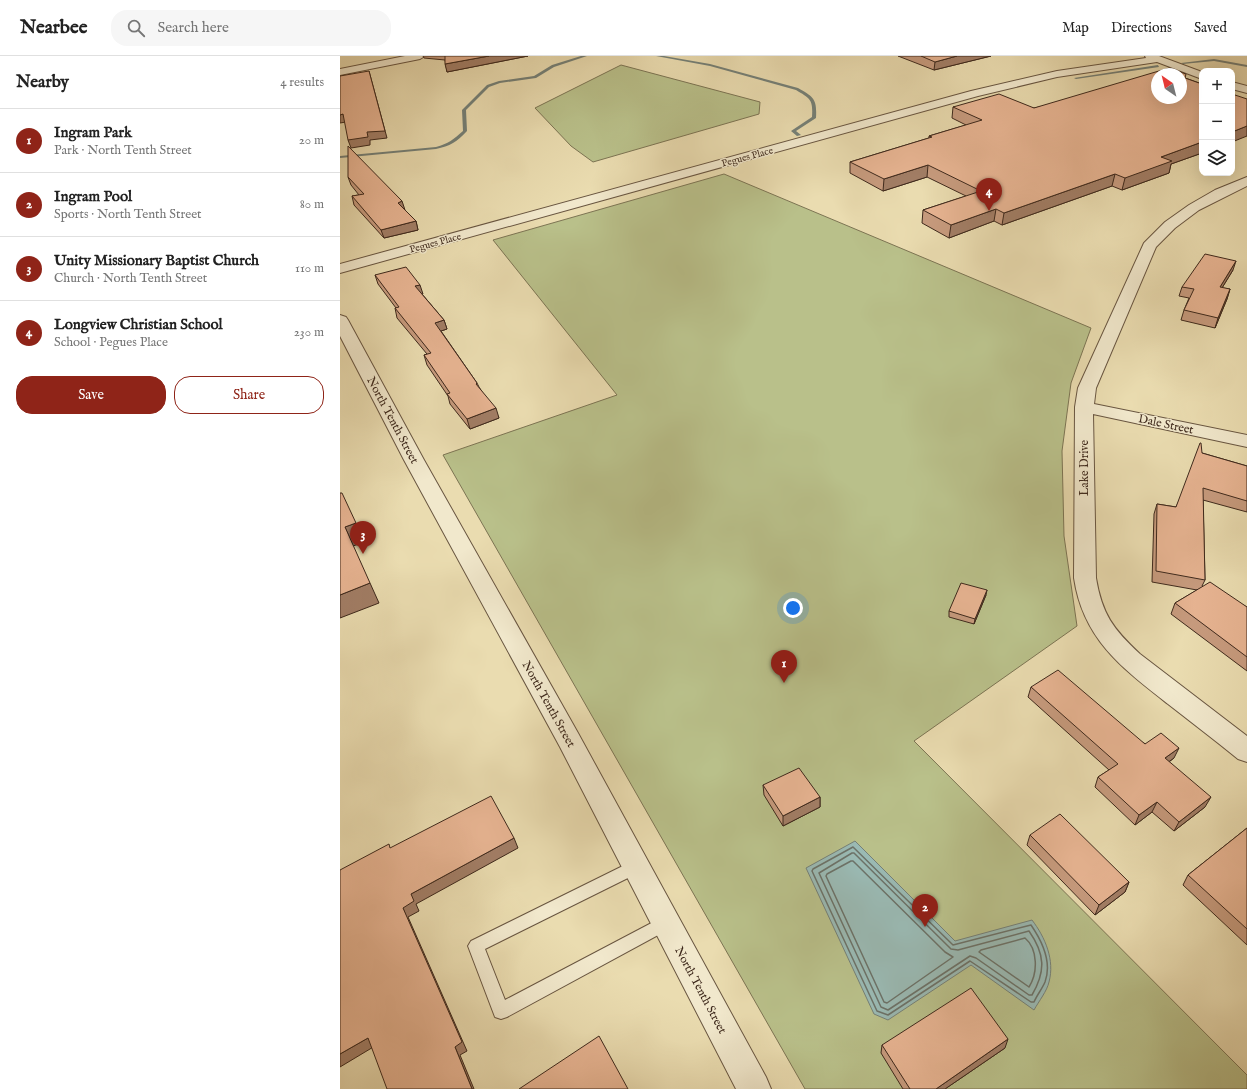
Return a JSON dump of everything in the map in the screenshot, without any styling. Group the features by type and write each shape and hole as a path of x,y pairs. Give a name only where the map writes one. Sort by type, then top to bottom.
{"street":[{"path":"340,72 420,56"},
{"path":"1153,58 1199,75"},
{"name":"Pegues Place","path":"340,269 981,91 1057,74 1153,58"},
{"path":"1235,86 1247,90"},
{"name":"Lake Drive","path":"1247,181 1228,188 1183,214 1164,229 1149,246 1087,388 1084,407 1085,578 1086,591 1093,613 1113,642 1132,662 1247,752"},
{"path":"1228,188 1247,196"},
{"name":"North Tenth Street","path":"340,320 414,460 637,866 754,1089"},
{"name":"Dale Street","path":"1084,407 1247,441"}],"lane":[{"path":"637,866 476,946 500,1011 666,923"}],"green space":[{"path":"621,65 760,102 759,114 593,162 571,146 535,108"},
{"path":"724,174 1091,328 1071,383 1062,451 1064,536 1077,626 914,741 1247,1075 1247,1089 805,1089 443,455 617,395 493,240"}],"water":[{"path":"855,841 955,941 1032,920 1045,941 1051,965 1051,974 1048,985 1034,1010 971,965 888,1020 874,1014 806,868"}],"building":[{"path":"445,56 489,56 445,64"},
{"path":"921,56 957,56 935,62"},
{"path":"369,71 385,131 367,132 368,137 348,140 343,114 340,115 340,76"},
{"path":"1151,73 1151,104 1187,104 1187,79 1199,83 1199,143 1161,157 1172,161 1125,178 1115,174 1004,213 996,209 951,225 923,210 981,191 928,165 884,179 850,162 982,120 953,107 999,94 1034,108"},
{"path":"1235,95 1247,99 1247,126 1235,131"},
{"path":"348,146 402,201 398,203 416,221 381,230 352,196 364,194 348,177"},
{"path":"1205,254 1236,261 1220,287 1230,289 1218,318 1184,310 1194,289 1182,287"},
{"path":"406,267 420,285 415,286 444,320 435,323 477,383 476,384 496,408 467,419 447,394 450,393 424,355 431,353 395,308 399,307 375,275"},
{"path":"1200,443 1202,453 1247,466 1247,501 1203,488 1205,580 1156,571 1157,504 1176,507"},
{"path":"340,493 342,493 356,523 345,527 370,583 340,595"},
{"path":"1210,582 1247,607 1247,657 1175,603"},
{"path":"961,583 987,590 975,619 949,611"},
{"path":"1058,670 1145,744 1161,733 1179,748 1165,758 1211,797 1179,822 1157,802 1139,815 1098,777 1118,764 1031,687"},
{"path":"799,768 820,797 783,816 763,785"},
{"path":"491,796 514,838 411,894 414,901 403,908 462,1042 455,1047 472,1089 387,1089 368,1038 340,1054 340,870 389,844 390,848"},
{"path":"1060,814 1129,882 1099,905 1030,835"},
{"path":"1247,828 1247,929 1188,875"},
{"path":"971,988 1008,1039 936,1089 910,1089 882,1045"},
{"path":"599,1036 628,1089 519,1089"}],"waterway":[{"path":"340,157 436,148 448,145 465,131 464,110 488,86 499,82 535,77 553,66 585,56"},
{"path":"658,56 710,65 797,89 809,96 815,105 814,118 793,131 799,135"},
{"path":"1183,63 1214,60 1247,66"},
{"path":"1076,78 1158,66"}],"place":[{"name":"Longview Christian School","path":"989,211"},
{"name":"Unity Missionary Baptist Church","path":"363,554"},
{"name":"Ingram Park","path":"784,683"},
{"name":"Ingram Pool","path":"925,927"}]}
